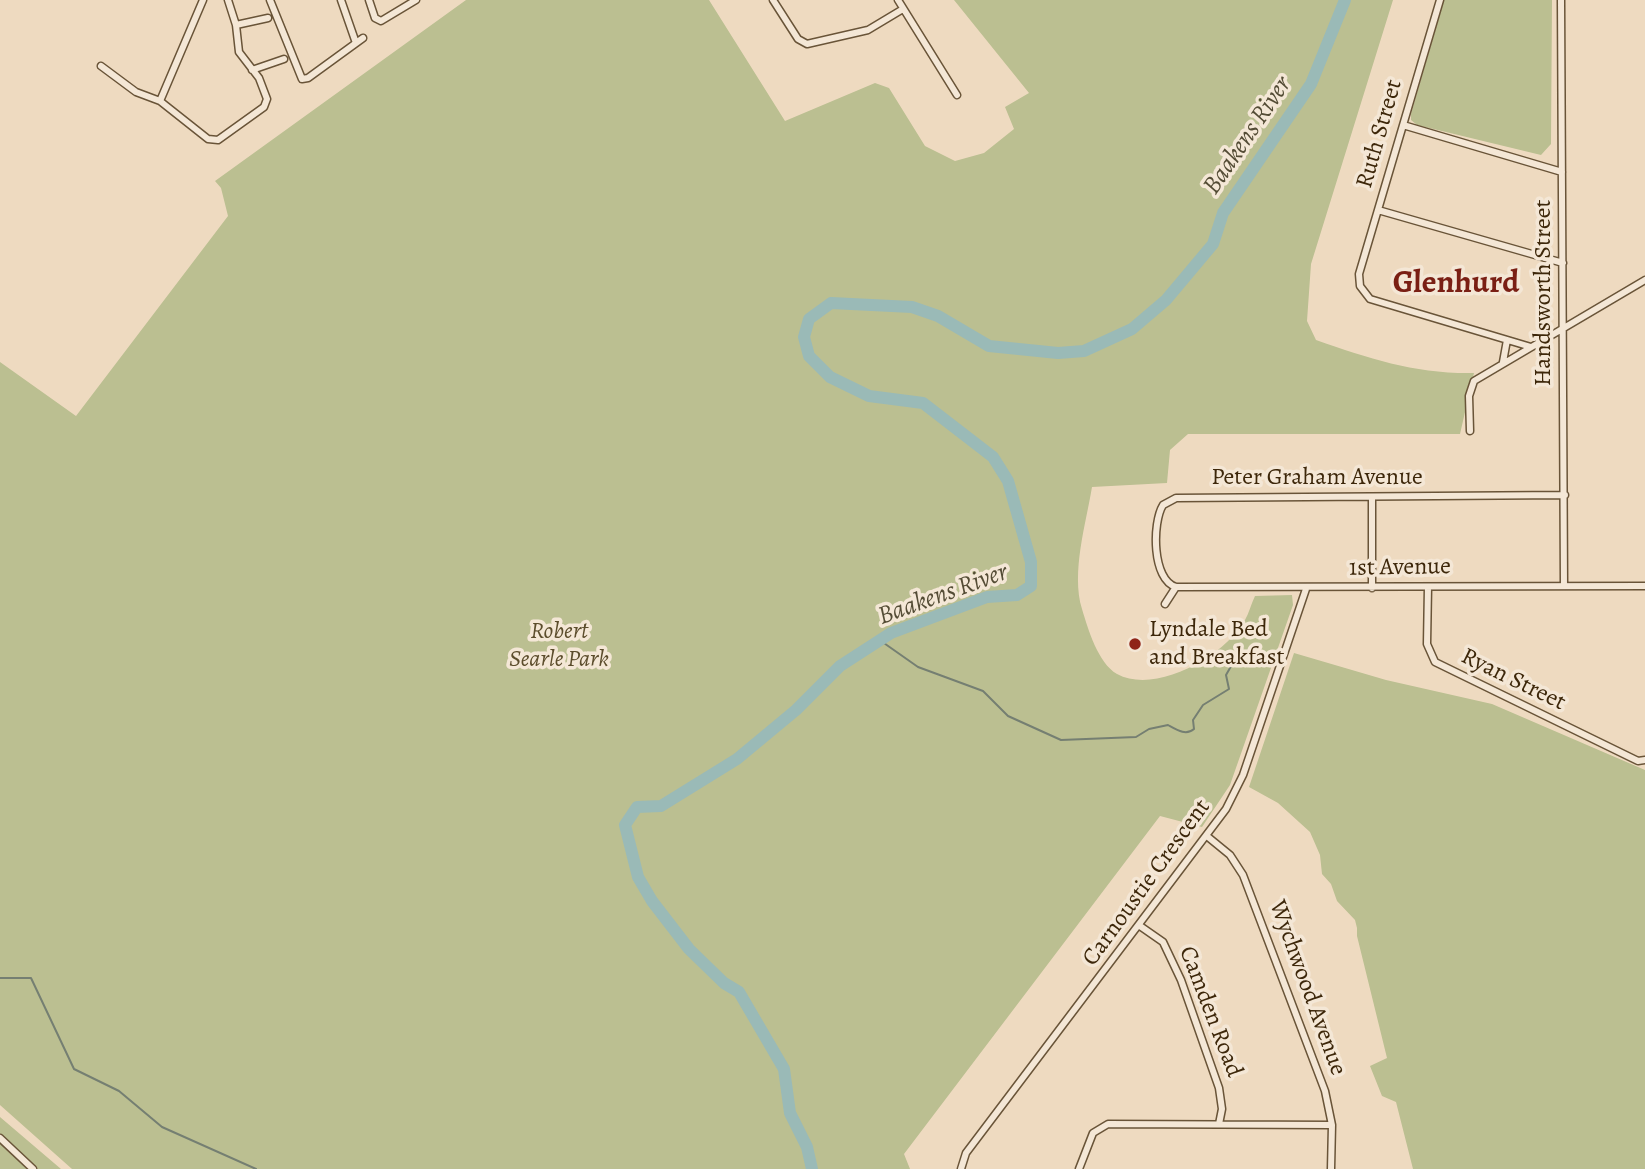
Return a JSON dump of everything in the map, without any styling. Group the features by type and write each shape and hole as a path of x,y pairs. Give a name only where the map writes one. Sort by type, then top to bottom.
{"street":[{"path":"160,101 202,0"},
{"path":"102,66 133,90 160,101 208,139 218,140 265,105 266,95 239,52 236,25 228,0"},
{"path":"270,0 302,79 308,78 363,38"},
{"path":"341,0 356,43"},
{"path":"369,0 374,18 381,21 416,0"},
{"path":"773,0 798,39 807,44 867,30 903,9"},
{"path":"898,0 957,95"},
{"name":"Ruth Street","path":"1440,0 1359,279 1362,291 1370,299 1507,340"},
{"name":"Handsworth Street","path":"1561,0 1564,586"},
{"path":"236,25 268,18"},
{"path":"252,70 284,59"},
{"path":"1403,125 1562,172"},
{"path":"1378,210 1563,262"},
{"path":"1469,431 1469,396 1473,382 1645,280"},
{"path":"1503,362 1507,340 1531,347"},
{"name":"Peter Graham Avenue","path":"1176,587 1164,581 1158,567 1157,518 1161,508 1169,500 1565,495"},
{"path":"1372,496 1372,588"},
{"name":"1st Avenue","path":"1176,587 1306,589 1645,586"},
{"path":"1165,604 1176,587"},
{"name":"Ryan Street","path":"1428,587 1427,644 1434,662 1638,761 1645,760"},
{"name":"Carnoustie Crescent","path":"961,1169 966,1153 1208,837 1243,775 1306,589"},
{"name":"Wychwood Avenue","path":"1208,837 1230,855 1244,875 1325,1091 1332,1125 1331,1169"},
{"name":"Camden Road","path":"1140,926 1163,942 1178,971 1219,1088 1222,1109 1219,1124"},
{"path":"1079,1169 1093,1133 1108,1124 1332,1125"},
{"path":"0,1138 33,1169"}],"green space":[{"name":"Robert Searle Park","path":"466,0 709,0 785,121 875,83 889,88 925,146 955,161 984,153 1014,129 1005,107 1029,93 954,0 1393,0 1311,264 1307,321 1316,340 1356,353 1413,368 1474,373 1460,434 1188,434 1170,450 1167,483 1092,487 1079,564 1079,595 1095,645 1104,662 1117,674 1133,679 1169,676 1206,658 1235,634 1245,620 1255,596 1292,595 1293,605 1230,785 1202,827 1160,816 904,1154 910,1169 72,1169 0,1105 0,362 76,416 228,216 221,188 215,181"},
{"path":"1444,0 1552,0 1551,144 1541,155 1417,125 1411,120"},
{"path":"1294,653 1386,680 1492,704 1645,770 1645,1169 1413,1169 1396,1102 1382,1096 1370,1066 1387,1058 1355,920 1337,901 1331,884 1322,874 1320,855 1310,832 1278,803 1249,787"},
{"path":"0,1117 61,1169 0,1169"}],"waterway":[{"name":"Baakens River","path":"812,1169 807,1147 790,1113 784,1069 739,992 724,983 689,949 652,901 638,877 625,825 637,807 661,806 737,759 796,710 840,666 891,633 987,597 1017,595 1031,586 1031,562 1008,481 993,457 923,403 869,396 830,377 809,356 804,337 809,319 831,303 912,307 938,316 989,346 1058,353 1084,351 1132,329 1166,300 1213,244 1223,213 1311,84 1345,0"},
{"path":"881,641 918,667 983,691 1008,716 1061,740 1136,737 1149,729 1168,725 1181,732 1191,731 1194,729 1193,720 1203,705 1229,689 1226,675 1234,661"},
{"path":"0,978 31,978 74,1069 119,1091 162,1127 256,1169"}],"place":[{"name":"Lyndale Bed and Breakfast","path":"1135,644"}],"district":[{"name":"Glenhurd","path":"1456,284"}]}
